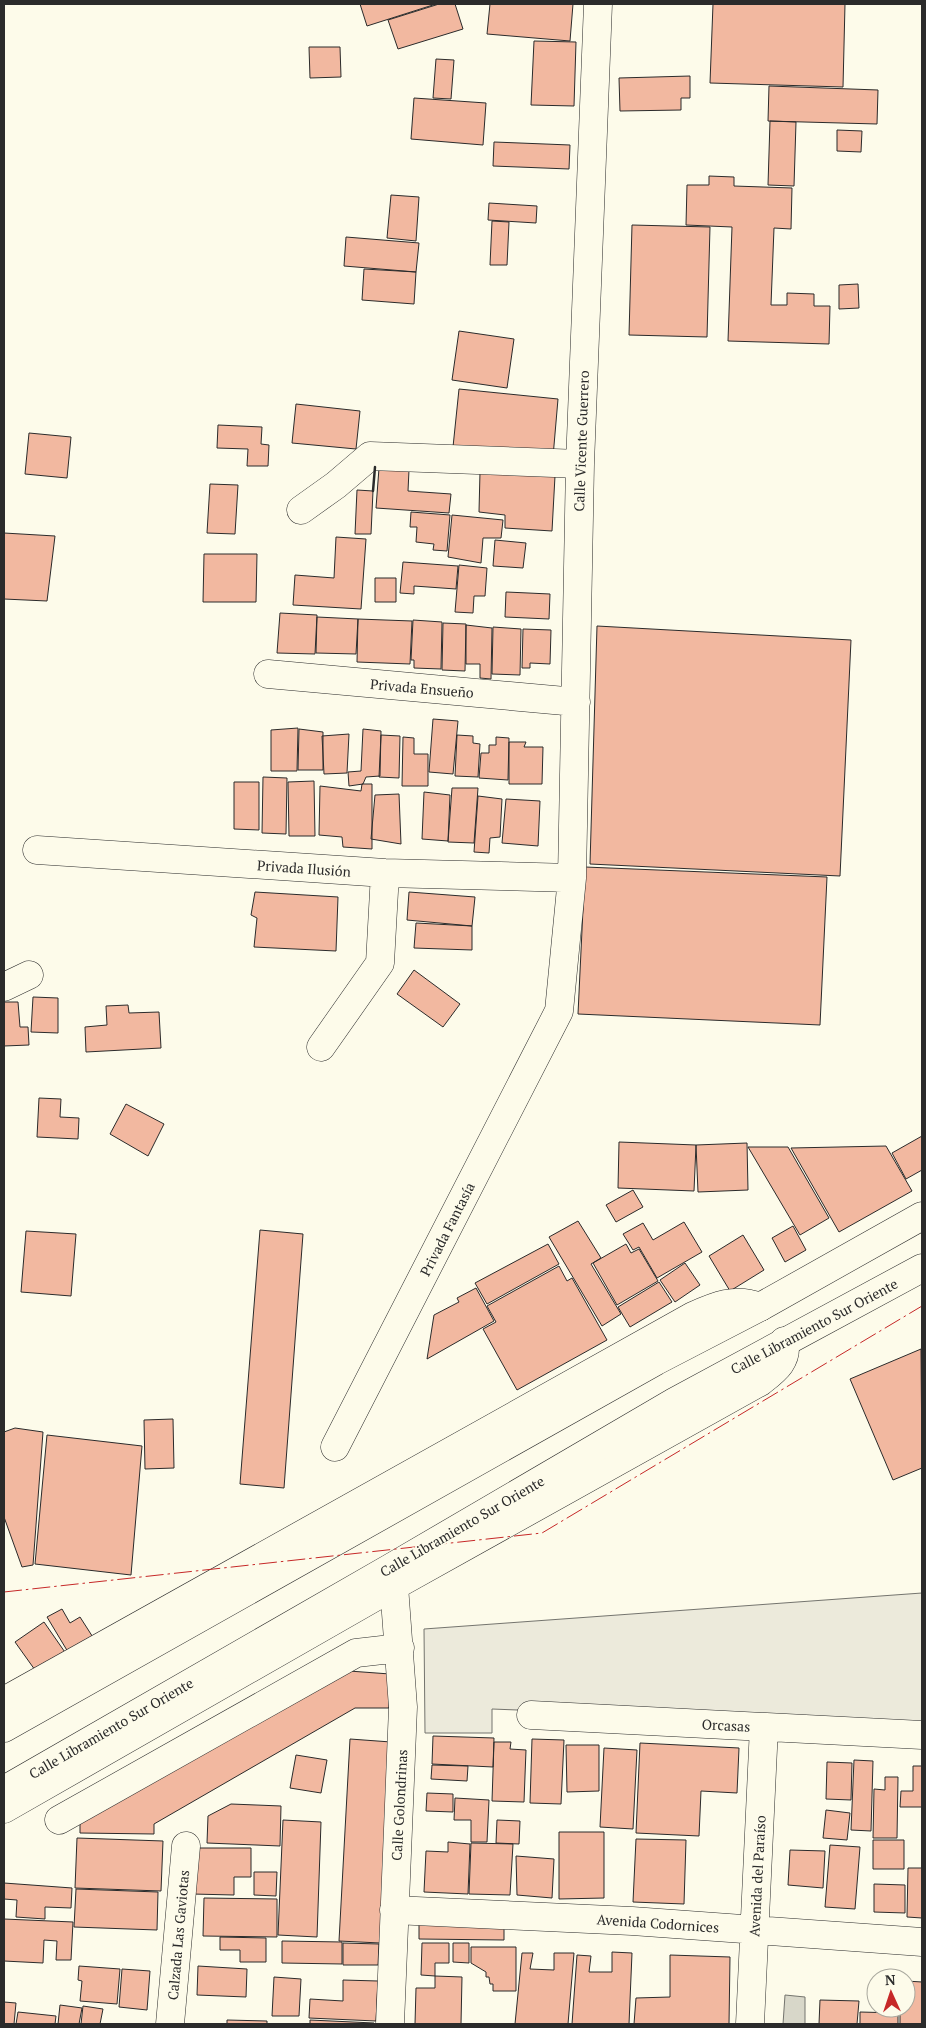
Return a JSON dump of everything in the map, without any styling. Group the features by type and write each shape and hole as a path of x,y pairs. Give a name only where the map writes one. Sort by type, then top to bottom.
{"street":[{"name":"Calle Vicente Guerrero","path":"559,1011 572,878 580,464 598,4"},
{"path":"301,510 336,485 370,456 580,464"},
{"name":"Privada Ensueño","path":"268,674 576,702"},
{"name":"Privada Ilusión","path":"37,850 385,873 572,878"},
{"path":"320,1047 380,963 385,873"},
{"path":"4,987 29,975"},
{"name":"Privada Fantasía","path":"335,1447 559,1011"},
{"path":"4,1728 656,1361 922,1216"},
{"name":"Calle Libramiento Sur Oriente","path":"4,1790 674,1402 922,1268"},
{"path":"4,1701 693,1316 717,1306 734,1302 749,1302 760,1306"},
{"path":"4,1808 394,1586 760,1382 778,1368 783,1358 784,1341"},
{"name":"Calle Golondrinas","path":"390,2024 403,1707 394,1586"},
{"path":"59,1820 356,1654 400,1648"},
{"name":"Orcasas","path":"530,1715 922,1735"},
{"name":"Avenida del Paraíso","path":"750,2024 764,1727"},
{"name":"Calzada Las Gaviotas","path":"170,2024 186,1846"},
{"name":"Avenida Codornices","path":"394,1910 632,1921 922,1942"}],"shaded area":[{"path":"922,1593 922,1726 492,1709 492,1733 425,1733 424,1629"},
{"path":"785,1995 805,1997 805,2024 783,2024"}],"building":[{"path":"360,4 436,4 367,26"},
{"path":"439,4 455,4 463,29 398,49 388,20"},
{"path":"490,4 573,4 570,41 487,34"},
{"path":"713,4 845,4 843,87 710,83"},
{"path":"534,41 576,42 574,106 531,105"},
{"path":"309,47 340,47 341,77 310,78"},
{"path":"436,59 454,60 451,99 433,98"},
{"path":"690,76 690,98 681,98 681,110 620,111 619,78"},
{"path":"769,86 878,90 877,124 768,121"},
{"path":"414,98 486,103 483,145 411,139"},
{"path":"770,121 796,122 794,186 768,185"},
{"path":"837,130 862,131 861,152 837,151"},
{"path":"494,142 570,145 569,169 493,166"},
{"path":"709,176 734,177 734,186 792,188 791,229 774,228 771,305 787,305 787,293 814,294 814,306 830,306 829,344 728,341 732,227 686,225 687,185 709,185"},
{"path":"391,195 419,197 416,241 387,238"},
{"path":"489,203 537,206 536,223 488,220"},
{"path":"492,221 509,222 507,265 490,265"},
{"path":"632,225 710,227 707,337 629,335"},
{"path":"346,237 419,243 416,272 344,266"},
{"path":"364,269 416,272 414,304 362,300"},
{"path":"858,284 859,308 839,309 839,285"},
{"path":"459,331 514,339 507,388 452,380"},
{"path":"459,389 558,399 553,457 453,447"},
{"path":"296,404 360,411 356,449 292,443"},
{"path":"218,425 262,427 261,444 269,445 268,466 247,466 248,449 217,448"},
{"path":"29,433 71,437 67,478 25,474"},
{"path":"379,468 409,470 408,491 451,494 449,513 376,508"},
{"path":"480,472 555,476 552,531 505,528 505,515 479,512"},
{"path":"210,484 238,485 235,534 207,533"},
{"path":"357,490 373,491 371,534 355,534"},
{"path":"411,512 450,515 447,551 433,550 434,544 416,542 417,527 410,527"},
{"path":"452,515 503,520 501,538 483,538 481,563 448,557"},
{"path":"4,533 55,536 47,601 4,599"},
{"path":"336,537 366,539 361,609 293,605 295,575 334,578"},
{"path":"495,540 526,543 523,568 493,566"},
{"path":"204,554 257,554 256,602 203,602"},
{"path":"403,562 458,566 456,589 414,586 414,594 400,593"},
{"path":"459,565 487,568 485,596 474,596 473,613 455,612"},
{"path":"375,578 396,578 396,602 375,602"},
{"path":"506,592 550,594 549,619 505,617"},
{"path":"280,613 317,615 315,654 277,653"},
{"path":"317,617 358,619 356,654 316,653"},
{"path":"358,619 412,621 410,664 357,662"},
{"path":"413,620 442,622 441,669 414,668 414,660 411,660"},
{"path":"443,623 466,624 465,671 442,670"},
{"path":"466,625 492,628 491,679 480,678 480,664 466,664"},
{"path":"597,626 851,640 840,876 590,864"},
{"path":"493,627 521,629 520,675 492,674"},
{"path":"523,629 551,630 550,664 530,663 530,668 522,668"},
{"path":"433,719 458,721 453,774 429,772"},
{"path":"298,728 297,771 271,771 271,730"},
{"path":"299,729 323,732 323,770 298,770"},
{"path":"363,729 381,731 380,776 366,777 363,784 349,786 348,772 361,771"},
{"path":"349,734 347,773 324,774 322,736"},
{"path":"381,735 400,736 399,778 379,777"},
{"path":"457,735 473,736 473,743 480,744 478,777 455,776"},
{"path":"403,737 414,738 414,754 428,754 428,786 402,786"},
{"path":"496,737 509,738 508,780 479,778 481,753 489,753 489,745 496,745"},
{"path":"509,742 526,742 524,747 543,747 542,784 509,784"},
{"path":"263,777 287,778 286,834 262,833"},
{"path":"314,781 315,836 289,836 288,782"},
{"path":"234,782 259,782 259,830 234,829"},
{"path":"362,784 372,784 372,849 343,847 342,837 319,835 320,786 361,791"},
{"path":"452,788 478,788 474,843 448,842"},
{"path":"424,792 450,795 448,841 422,839"},
{"path":"399,794 401,844 371,839 375,795"},
{"path":"478,796 502,799 500,837 490,838 489,853 474,852"},
{"path":"506,799 540,801 538,846 502,843"},
{"path":"585,867 827,877 820,1025 578,1014"},
{"path":"255,892 338,897 336,951 254,947 257,918 251,915"},
{"path":"409,892 475,897 472,926 407,920"},
{"path":"416,923 472,926 472,950 414,948"},
{"path":"414,970 460,1004 443,1027 397,994"},
{"path":"33,997 58,998 58,1033 31,1032"},
{"path":"4,1002 18,1002 20,1027 28,1027 29,1045 4,1046"},
{"path":"128,1005 129,1013 159,1012 161,1048 86,1052 85,1027 107,1025 106,1006"},
{"path":"39,1098 61,1099 60,1117 79,1118 78,1139 37,1137"},
{"path":"126,1104 164,1124 148,1156 110,1134"},
{"path":"922,1136 922,1170 906,1179 892,1153"},
{"path":"619,1142 696,1145 694,1191 618,1188"},
{"path":"747,1143 748,1190 698,1192 696,1145"},
{"path":"886,1146 912,1191 839,1232 791,1148"},
{"path":"748,1147 788,1147 829,1218 800,1235"},
{"path":"633,1190 643,1207 616,1222 606,1205"},
{"path":"578,1221 601,1258 591,1264 621,1314 602,1326 549,1237"},
{"path":"684,1222 702,1252 657,1278 639,1247 633,1250 623,1234 643,1223 653,1240"},
{"path":"793,1226 806,1250 785,1262 772,1238"},
{"path":"260,1230 303,1234 284,1488 240,1484"},
{"path":"26,1231 76,1234 71,1296 21,1292"},
{"path":"743,1235 764,1270 730,1291 709,1256"},
{"path":"548,1244 559,1264 487,1304 475,1283"},
{"path":"626,1244 631,1253 639,1249 658,1281 617,1305 593,1263"},
{"path":"685,1263 700,1285 675,1302 660,1280"},
{"path":"559,1266 567,1281 572,1278 607,1340 517,1390 483,1329 496,1322 487,1306"},
{"path":"659,1282 672,1302 630,1327 618,1307"},
{"path":"476,1288 494,1321 427,1359 434,1315 459,1302 457,1298"},
{"path":"921,1349 922,1468 893,1480 850,1379"},
{"path":"173,1419 174,1468 145,1469 144,1420"},
{"path":"15,1428 43,1432 33,1565 22,1567 4,1517 4,1432"},
{"path":"47,1435 142,1446 131,1575 35,1564"},
{"path":"62,1609 70,1623 80,1617 96,1642 71,1657 47,1617"},
{"path":"44,1622 69,1658 40,1677 15,1642"},
{"path":"349,1671 390,1674 389,1708 355,1708 154,1824 154,1834 80,1833 80,1822"},
{"path":"433,1736 494,1738 493,1767 432,1764"},
{"path":"350,1739 391,1742 380,1943 339,1941"},
{"path":"532,1739 564,1740 561,1804 530,1803"},
{"path":"494,1742 511,1742 510,1749 526,1750 524,1802 492,1801"},
{"path":"640,1743 739,1748 737,1793 701,1791 699,1836 636,1833"},
{"path":"566,1745 599,1745 599,1791 567,1792"},
{"path":"604,1748 637,1750 633,1829 600,1827"},
{"path":"296,1755 327,1760 321,1793 290,1788"},
{"path":"854,1760 873,1761 871,1831 851,1830"},
{"path":"827,1762 852,1763 851,1800 826,1799"},
{"path":"432,1765 468,1766 467,1781 431,1779"},
{"path":"913,1766 922,1766 922,1807 900,1807 901,1791 913,1791"},
{"path":"885,1777 898,1777 897,1838 873,1838 874,1789 885,1790"},
{"path":"427,1793 453,1794 453,1812 426,1811"},
{"path":"455,1798 489,1800 487,1842 471,1842 471,1820 454,1820"},
{"path":"231,1804 281,1806 280,1846 207,1843 208,1816"},
{"path":"826,1810 850,1813 847,1840 823,1838"},
{"path":"283,1820 321,1822 317,1937 278,1935"},
{"path":"497,1820 520,1821 519,1844 496,1843"},
{"path":"559,1832 604,1832 604,1898 559,1899"},
{"path":"77,1838 163,1841 161,1891 75,1888"},
{"path":"636,1839 686,1840 684,1904 633,1902"},
{"path":"873,1840 904,1840 904,1869 873,1869"},
{"path":"448,1842 470,1844 468,1894 424,1892 426,1851 448,1852"},
{"path":"471,1843 513,1844 510,1895 469,1894"},
{"path":"830,1845 860,1847 855,1909 825,1907"},
{"path":"193,1848 251,1848 251,1877 234,1877 234,1895 192,1894"},
{"path":"790,1850 825,1851 823,1888 788,1885"},
{"path":"516,1856 554,1859 552,1898 517,1895"},
{"path":"908,1868 922,1868 922,1918 907,1917"},
{"path":"254,1872 277,1872 276,1896 254,1895"},
{"path":"4,1883 72,1888 71,1908 45,1907 45,1919 16,1917 17,1900 4,1899"},
{"path":"874,1884 905,1885 905,1913 874,1912"},
{"path":"76,1889 158,1892 157,1930 74,1927"},
{"path":"204,1898 277,1899 277,1937 203,1936"},
{"path":"4,1919 73,1922 71,1960 56,1960 57,1941 44,1940 43,1963 4,1961"},
{"path":"419,1921 504,1922 504,1940 419,1939"},
{"path":"220,1937 266,1938 266,1962 240,1962 240,1950 220,1950"},
{"path":"282,1941 342,1942 342,1964 282,1963"},
{"path":"343,1943 379,1944 378,1965 343,1965"},
{"path":"422,1943 449,1943 449,1963 435,1963 435,1976 421,1975"},
{"path":"453,1943 469,1943 469,1963 453,1962"},
{"path":"471,1947 516,1947 516,1991 493,1991 493,1984 490,1984 489,1977 486,1977 486,1972 471,1963"},
{"path":"612,1952 632,1953 629,2024 572,2024 577,1955 591,1956 589,1972 612,1972"},
{"path":"522,1953 533,1953 530,1969 554,1970 554,1953 574,1953 568,2024 515,2024"},
{"path":"670,1955 730,1957 729,2024 634,2024 636,1998 670,1997"},
{"path":"79,1966 120,1969 117,2004 80,2001 82,1981 78,1980"},
{"path":"198,1966 247,1969 246,1997 197,1995"},
{"path":"122,1969 150,1971 147,2010 119,2007"},
{"path":"435,1976 462,1977 461,2024 415,2024 416,1988 435,1988"},
{"path":"274,1977 301,1979 299,2016 272,2016"},
{"path":"343,1980 378,1981 376,2021 309,2018 310,1999 343,2001"},
{"path":"916,1982 922,1982 922,2024 900,2024 900,2018 916,2018"},
{"path":"820,2000 859,2001 857,2024 819,2024"},
{"path":"4,2002 16,2003 14,2024 4,2024"},
{"path":"60,2005 82,2008 79,2024 58,2024"},
{"path":"83,2006 103,2009 100,2024 81,2024"},
{"path":"18,2012 56,2016 55,2024 16,2024"},
{"path":"860,2012 866,2012 866,2018 898,2018 898,2024 860,2024"},
{"path":"227,2020 267,2021 267,2024 227,2024"},
{"path":"310,2020 374,2023 374,2024 310,2024"}],"wall":[{"path":"373,491 375,467"}],"power":[{"path":"4,1592 542,1533 922,1306"}]}
